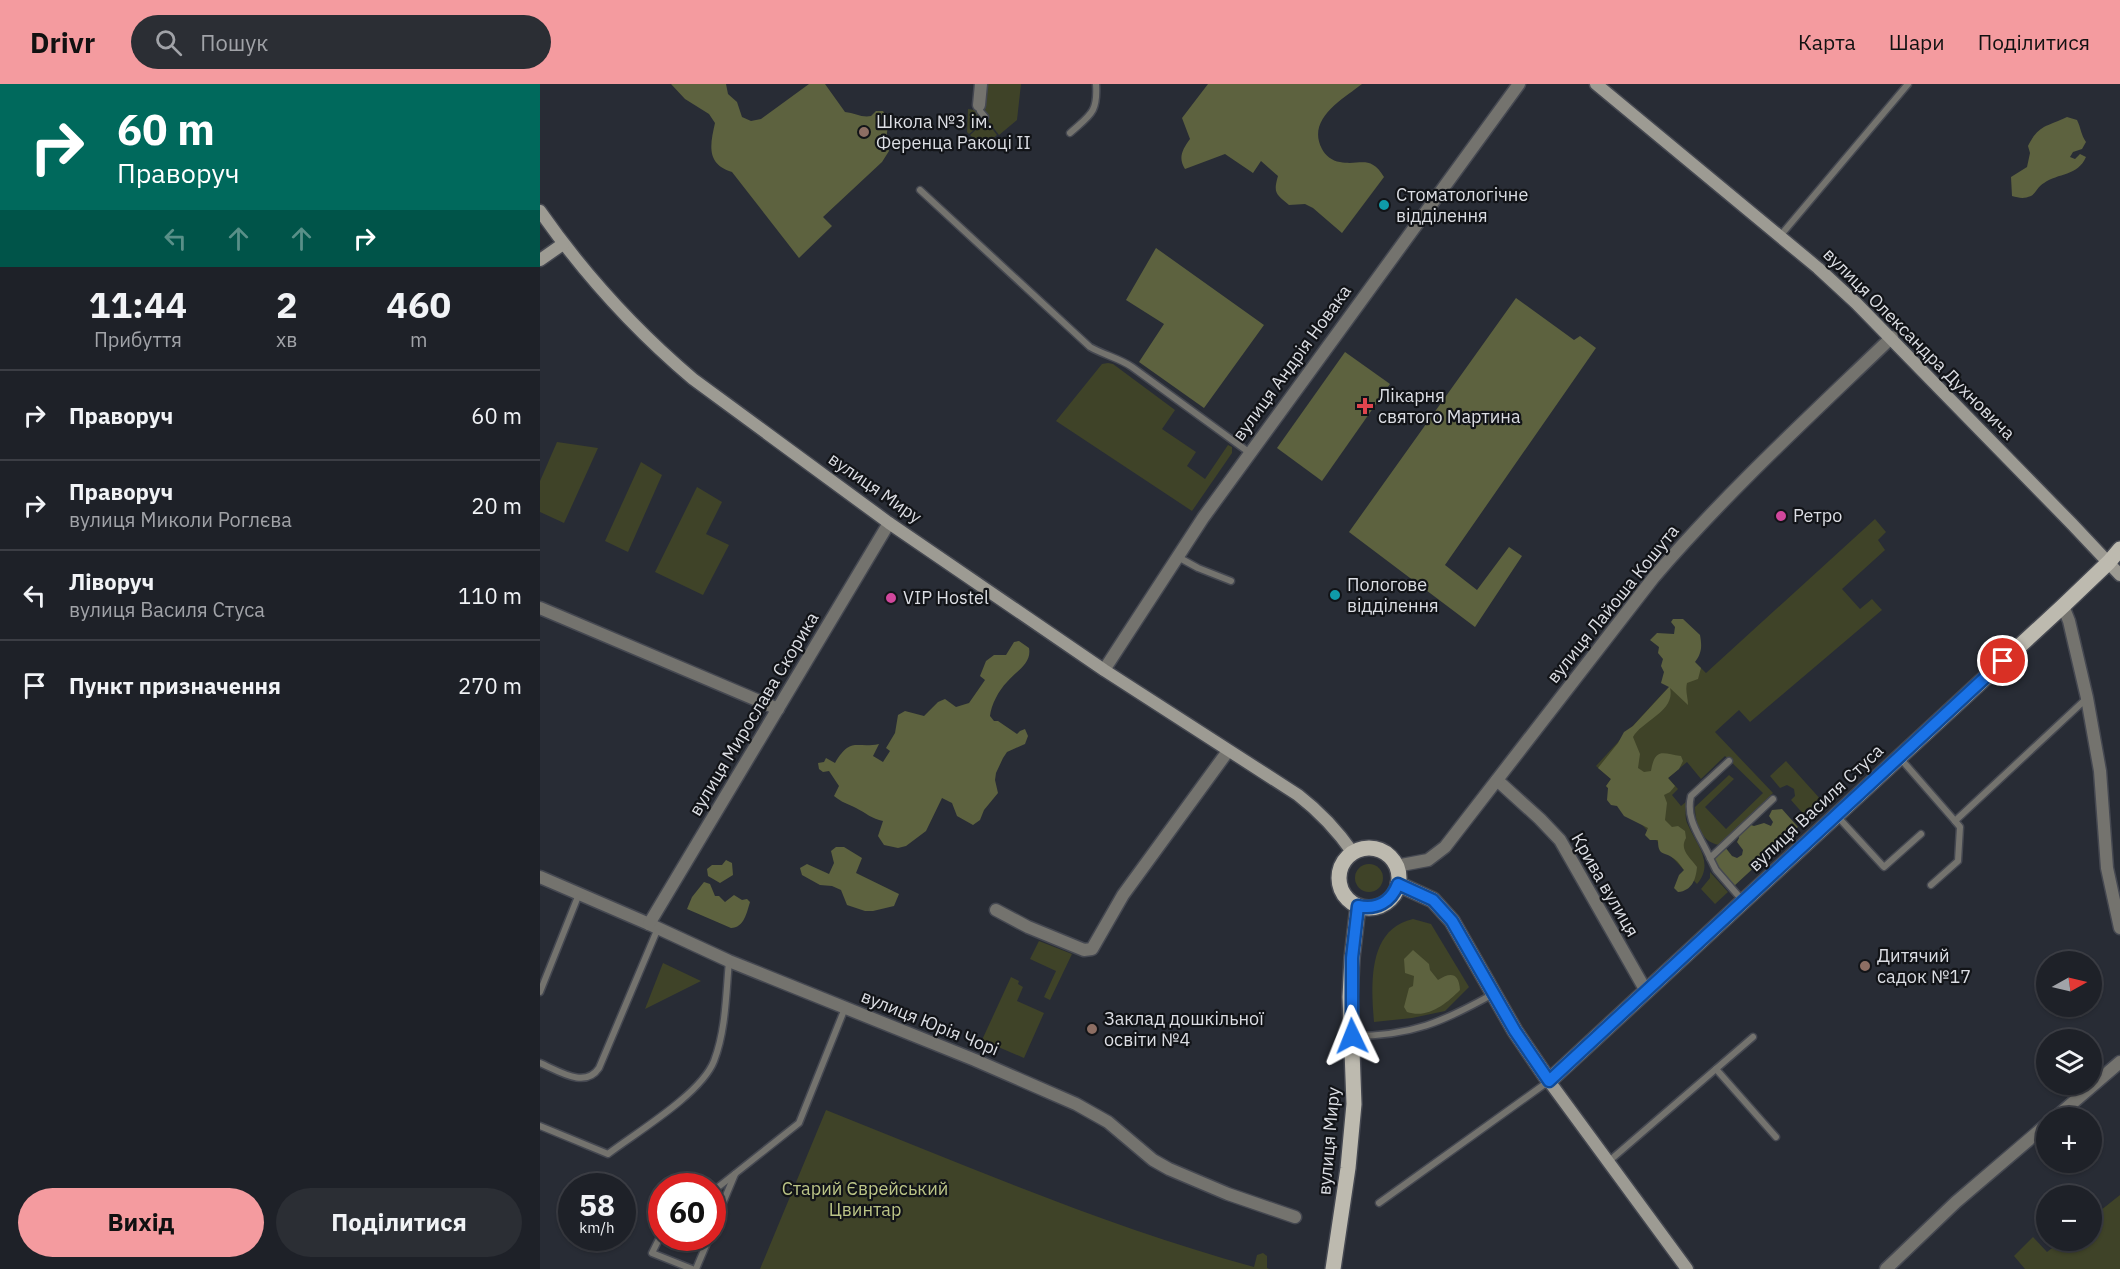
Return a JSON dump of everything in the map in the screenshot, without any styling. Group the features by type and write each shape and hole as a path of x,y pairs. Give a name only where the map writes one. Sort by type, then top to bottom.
{"main road":[{"name":"вулиця Олександра Духновича","path":"1596,84 1818,268 1892,337 2120,575"},
{"name":"вулиця Миру","path":"540,211 563,244 609,300 667,357 722,402 889,523 1104,670 1298,795 1338,831 1353,853"},
{"path":"540,260 563,244"},
{"name":"вулиця Василя Стуса","path":"1549,1081 2063,606 2120,549"},
{"path":"1367,848 1376,849 1384,853 1396,866 1398,884 1395,892 1381,905 1358,906 1347,899 1339,881 1340,871 1344,862 1353,853 1367,848"},
{"path":"1398,884 1418,892 1441,906 1452,921 1515,1031 1687,1269"},
{"name":"вулиця Миру","path":"1333,1269 1354,1104 1352,958 1358,906"}],"street":[{"path":"979,105 981,84"},
{"name":"вулиця Андрія Новака","path":"1104,670 1250,453 1519,84"},
{"name":"вулиця Лайоша Кошута","path":"1396,866 1428,860 1445,847 1681,545 1892,337"},
{"name":"вулиця Мирослава Скорика","path":"654,926 778,709 889,523"},
{"path":"2063,606 2069,621 2100,771 2107,868 2120,928"},
{"path":"540,608 778,709"},
{"path":"996,910 1028,927 1084,950 1092,949 1124,895 1228,751"},
{"name":"Крива вулиця","path":"1497,780 1560,840 1646,991"},
{"name":"вулиця Юрія Чорі","path":"540,877 729,961 1076,1104 1108,1122 1153,1160 1168,1169 1228,1194 1295,1217"},
{"path":"2068,1107 2120,1062"},
{"path":"1886,1269 1956,1202 2036,1134"}],"lane":[{"path":"1070,134 1093,112 1097,101 1096,84"},
{"path":"1780,236 1908,84"},
{"path":"979,105 985,117"},
{"path":"920,190 1090,347 1132,367 1250,453"},
{"path":"1178,557 1231,581"},
{"path":"1954,821 2086,698"},
{"path":"1899,758 1960,827"},
{"path":"1729,761 1691,796 1691,821 1716,870 1743,902"},
{"path":"1710,858 1773,799"},
{"path":"1931,885 1958,861 1960,827 1964,812"},
{"path":"1836,816 1884,867 1922,834"},
{"path":"540,992 579,894"},
{"path":"540,1063 585,1079 595,1074 600,1068 654,926"},
{"path":"540,1126 608,1154 698,1086 714,1061 720,1039 729,961"},
{"path":"1352,1036 1384,1036 1423,1028 1465,1010 1493,994"},
{"path":"726,1181 799,1123 845,1007"},
{"path":"1608,1162 1753,1037"},
{"path":"1716,1069 1776,1137"},
{"path":"1379,1203 1549,1081"},
{"path":"726,1196 736,1173"},
{"path":"653,1251 652,1253 694,1269 703,1251"}],"green space":[{"path":"671,84 726,84 728,94 737,102 742,117 751,121 761,119 809,84 825,84 845,112 871,116 876,111 883,111 889,121 886,138 889,151 882,162 823,217 832,226 799,258 732,172 714,159 711,146 715,123 709,114 685,99"},
{"path":"983,84 1021,84 1017,120 999,135 983,112 981,101"},
{"path":"1208,84 1362,84 1329,111 1319,128 1318,138 1322,149 1329,157 1340,162 1369,163 1384,177 1342,233 1313,208 1305,204 1289,205 1281,198 1276,190 1278,176 1261,161 1253,173 1225,154 1185,169 1182,154 1190,139 1182,118"},
{"path":"968,109 975,110 985,121 969,134 967,132"},
{"path":"2067,117 2077,120 2086,142 2082,149 2073,152 2070,157 2075,159 2080,154 2086,157 2082,163 2073,171 2042,184 2031,196 2022,198 2012,196 2011,177 2027,167 2030,153 2028,146 2032,139 2044,127"},
{"path":"986,121 997,135 982,148 970,135"},
{"path":"1156,248 1264,325 1204,408 1139,362 1164,324 1126,300"},
{"path":"1516,298 1574,340 1580,336 1596,348 1445,565 1477,590 1509,547 1522,556 1475,627 1349,532"},
{"path":"1345,352 1390,384 1322,481 1277,448"},
{"path":"1102,364 1113,364 1175,410 1162,429 1196,452 1187,466 1205,479 1228,445 1232,447 1232,453 1192,511 1056,421"},
{"path":"557,442 598,448 564,523 540,512 540,481"},
{"path":"641,462 662,475 628,552 605,541"},
{"path":"697,487 722,502 706,534 729,545 703,595 655,572"},
{"path":"1875,519 1886,532 1878,540 1885,550 1842,589 1860,609 1872,599 1882,610 1750,722 1739,710 1715,732 1773,793 1719,845 1703,836 1696,819 1695,807 1729,775 1734,779 1705,807 1726,829 1763,793 1725,756 1701,779 1687,762 1668,778 1678,789 1672,795 1681,806 1687,801 1687,822 1704,861 1702,876 1697,884 1606,786 1611,779 1596,766 1695,662 1706,673"},
{"path":"1673,619 1683,619 1700,635 1701,649 1695,662 1701,668 1698,679 1687,683 1688,705 1670,688 1671,696 1668,703 1633,737 1640,754 1638,768 1644,772 1651,771 1655,758 1661,753 1681,756 1683,761 1679,769 1668,778 1675,786 1664,795 1667,803 1665,820 1672,827 1678,826 1685,831 1685,850 1697,867 1696,876 1690,887 1678,892 1674,888 1679,875 1684,870 1674,859 1660,851 1658,840 1650,840 1645,835 1648,828 1624,816 1617,806 1611,805 1607,800 1608,788 1606,786 1611,779 1598,768 1624,732 1633,726 1669,687 1661,683 1664,672 1661,666 1663,659 1658,653 1659,647 1650,640 1657,633 1674,634 1675,627 1671,622"},
{"path":"1019,641 1029,648 1028,659 1001,689 990,716 994,721 998,721 1017,734 1025,729 1028,736 1025,744 1007,752 1003,758 995,780 998,793 984,810 980,820 973,825 957,816 952,803 942,798 926,831 906,846 898,848 884,845 878,836 883,821 834,796 839,786 829,771 823,772 819,769 818,763 824,762 826,758 835,763 850,746 879,744 873,756 883,762 890,751 886,748 895,733 898,715 905,711 924,716 938,702 945,699 956,707 969,703 985,680 980,676 986,661 994,655 1006,655 1014,642"},
{"path":"1786,761 1823,802 1806,817 1791,800 1795,796 1794,789 1787,785 1780,788 1770,776"},
{"path":"1782,809 1798,827 1733,887 1710,858 1725,847 1732,856 1737,858 1742,855 1743,850 1737,842 1738,832 1743,827 1751,825 1764,823 1771,826 1773,822 1769,816 1772,810"},
{"path":"836,847 844,847 862,858 856,873 899,894 894,906 865,911 847,905 841,890 832,886 820,885 802,875 800,868 807,864 829,874 834,863 831,851"},
{"path":"726,860 732,863 733,875 720,883 708,876 707,869 712,865 722,865"},
{"path":"1369,864 1379,868 1383,878 1379,888 1369,892 1359,888 1355,878 1359,868"},
{"path":"1710,872 1728,892 1715,904 1701,889 1710,878"},
{"path":"704,882 710,884 715,896 719,896 725,902 734,895 750,902 744,919 739,925 731,928 687,909 692,897"},
{"path":"1413,919 1431,924 1469,987 1445,1011 1412,1018 1374,1022 1373,976 1380,946 1387,934 1398,925"},
{"path":"1039,941 1072,954 1050,1000 1044,997 1056,971 1030,959"},
{"path":"1413,950 1429,964 1430,970 1438,980 1450,975 1456,977 1460,990 1436,1009 1415,1014 1407,1012 1404,1007 1409,988 1413,986 1414,976 1405,973 1404,959"},
{"path":"663,963 701,981 645,1009"},
{"path":"1011,977 1019,981 1018,984 1023,987 1017,1001 1044,1013 1024,1058 982,1040"},
{"name":"Старий Єврейський Цвинтар","path":"826,1110 1092,1215 1199,1251 1254,1267 1257,1255 1263,1253 1267,1256 1267,1268 1269,1269 760,1269"},
{"path":"2120,1195 2120,1269 2025,1269 2014,1256 2033,1237 2036,1240 2036,1251 2102,1251 2102,1209"}],"place":[{"name":"Школа №3 ім. Ференца Ракоці II","path":"864,132"},
{"name":"Стоматологічне відділення","path":"1384,205"},
{"name":"Лікарня святого Мартина","path":"1365,406"},
{"name":"Ретро","path":"1781,516"},
{"name":"Пологове відділення","path":"1335,595"},
{"name":"VIP Hostel","path":"891,598"},
{"name":"Дитячий садок №17","path":"1865,966"},
{"name":"Заклад дошкільної освіти №4","path":"1092,1029"}],"route":[{"path":"1352,1036 1350,998 1358,906 1381,905 1389,900 1398,884 1418,892 1441,906 1452,921 1515,1031 1549,1081 2003,661"}]}
